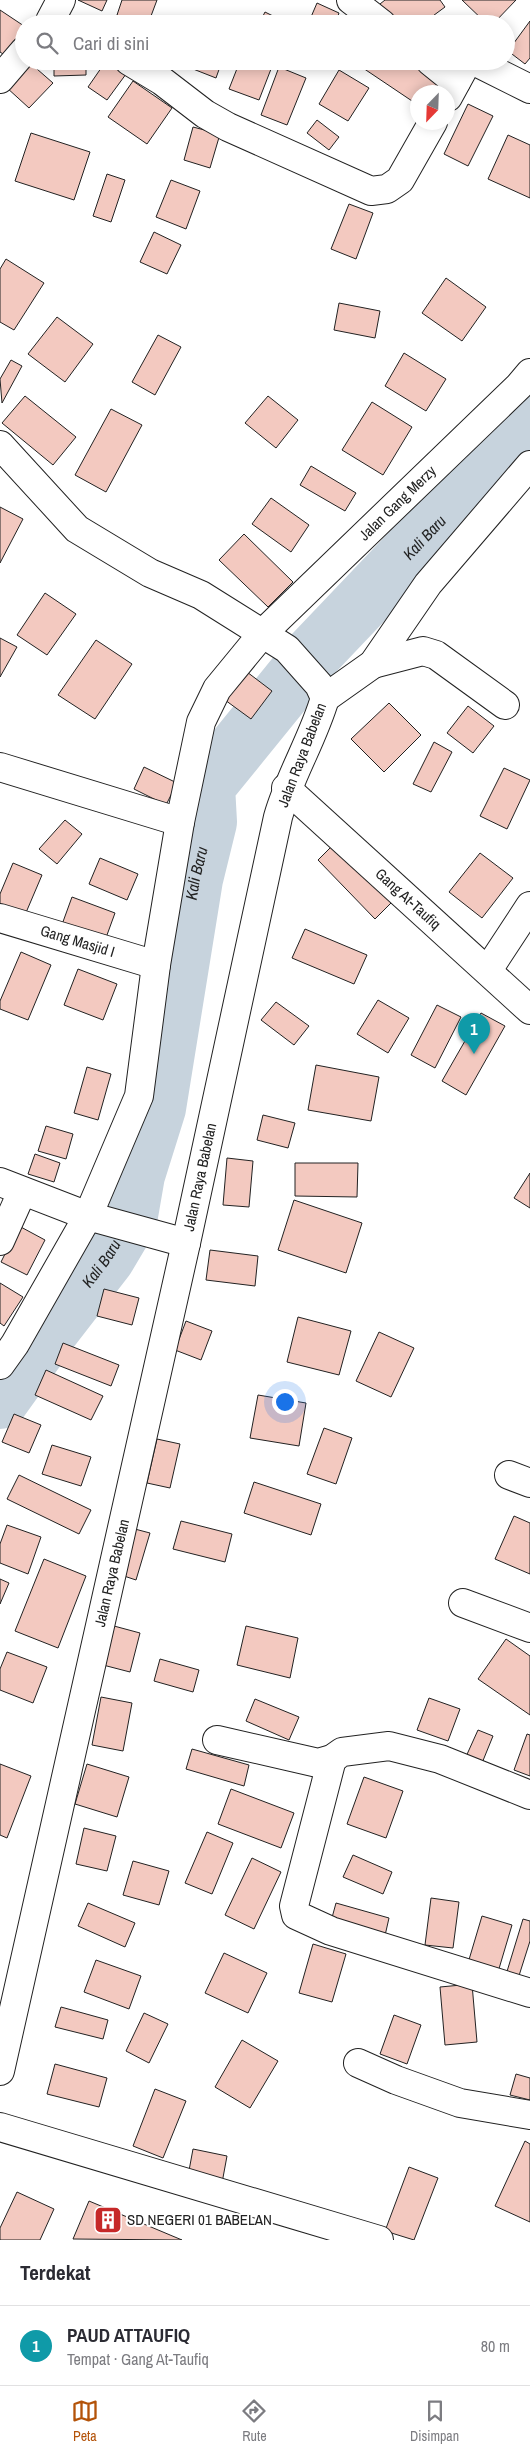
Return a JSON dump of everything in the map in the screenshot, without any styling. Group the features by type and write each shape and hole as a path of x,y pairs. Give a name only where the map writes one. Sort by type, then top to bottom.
{"street":[{"path":"351,0 370,15"},
{"path":"0,79 15,62"},
{"path":"144,70 162,81 205,114 228,128 371,191 387,189 400,180 428,130"},
{"path":"462,75 530,89"},
{"name":"Jalan Gang Merzy","path":"0,1365 101,1219 139,1096 156,965 180,822 201,722 217,689 264,634 519,386 530,373"},
{"name":"Jalan Raya Babelan","path":"0,445 77,529 150,573 201,595 287,649 322,692 315,725 286,788 278,817 186,1244 0,2071"},
{"path":"373,664 428,584 530,464"},
{"path":"322,692 373,664 423,651 436,655 505,705"},
{"path":"0,766 180,822"},
{"name":"Gang At-Taufiq","path":"286,788 530,1010"},
{"path":"488,970 530,906"},
{"name":"Gang Masjid I","path":"0,918 156,965"},
{"path":"0,1241 11,1187 101,1219 186,1244"},
{"path":"463,1603 530,1628"},
{"path":"217,1740 318,1763 332,1759 342,1752 389,1746 440,1759 530,1795"},
{"path":"332,1759 294,1906 296,1915 331,1931 530,1993"},
{"path":"358,2063 404,2083 460,2103 530,2115"},
{"path":"0,2127 379,2240"}],"building":[{"path":"78,0 107,0 102,11"},
{"path":"122,0 157,0 151,15 117,15"},
{"path":"385,0 440,0 445,7 434,15 388,15 380,4"},
{"path":"462,0 516,0 502,15 478,15"},
{"path":"317,3 339,13 338,15 312,15"},
{"path":"0,10 15,20 15,49 9,58 0,52"},
{"path":"530,21 530,58 525,64 515,56 515,41"},
{"path":"22,70 38,70 53,83 29,108 6,87"},
{"path":"54,70 86,70 86,75 54,76"},
{"path":"100,70 129,70 107,100 88,87"},
{"path":"196,70 219,70 216,78"},
{"path":"236,70 271,70 259,100 229,89"},
{"path":"278,70 286,70 306,78 287,125 261,115"},
{"path":"339,70 369,88 348,121 319,104"},
{"path":"366,70 430,70 444,80 441,85 410,85 410,100"},
{"path":"133,81 172,108 147,144 108,117"},
{"path":"468,104 493,116 468,166 444,154"},
{"path":"317,120 339,137 329,150 307,133"},
{"path":"193,127 220,134 210,168 184,160"},
{"path":"31,133 90,152 74,200 15,181"},
{"path":"508,135 530,145 530,198 488,179"},
{"path":"107,174 125,180 111,222 93,216"},
{"path":"171,180 200,191 186,229 156,217"},
{"path":"349,204 373,213 356,259 331,249"},
{"path":"154,232 181,245 167,274 140,262"},
{"path":"6,259 44,283 14,330 0,322 0,269"},
{"path":"446,278 486,307 462,341 422,313"},
{"path":"339,303 380,311 375,338 334,330"},
{"path":"57,317 93,344 65,382 28,354"},
{"path":"158,335 181,347 155,395 132,382"},
{"path":"404,353 446,379 426,411 385,386"},
{"path":"11,360 22,366 2,403 0,379"},
{"path":"25,396 76,437 53,465 2,423"},
{"path":"268,396 298,420 276,448 245,423"},
{"path":"372,402 412,427 383,475 342,450"},
{"path":"111,409 142,425 106,492 75,475"},
{"path":"311,466 356,493 345,511 300,485"},
{"path":"271,498 309,525 291,552 252,524"},
{"path":"0,507 23,519 0,563"},
{"path":"244,534 293,582 268,607 219,560"},
{"path":"45,593 76,614 47,655 17,635"},
{"path":"0,638 17,647 0,677"},
{"path":"96,640 132,664 95,719 58,695"},
{"path":"247,672 272,691 251,719 225,700"},
{"path":"389,703 421,735 384,772 351,739"},
{"path":"468,706 494,726 473,753 447,733"},
{"path":"434,742 452,752 431,792 413,784"},
{"path":"144,767 177,783 166,805 134,789"},
{"path":"504,768 530,780 507,829 480,816"},
{"path":"65,820 82,834 57,864 39,849"},
{"path":"334,844 391,903 375,919 318,860"},
{"path":"480,853 513,878 482,918 449,892"},
{"path":"100,858 138,874 127,900 89,884"},
{"path":"13,863 42,875 22,922 0,913 0,894"},
{"path":"72,897 115,913 103,946 60,930"},
{"path":"305,929 367,955 354,984 292,958"},
{"path":"21,952 51,965 28,1020 0,1009 0,1001"},
{"path":"78,969 117,984 103,1020 64,1005"},
{"path":"378,1000 409,1018 388,1053 357,1034"},
{"path":"276,1002 309,1026 294,1045 261,1020"},
{"path":"437,1005 461,1017 435,1068 411,1055"},
{"path":"481,1013 505,1026 466,1095 442,1081"},
{"path":"316,1065 379,1077 371,1121 308,1110"},
{"path":"87,1067 111,1074 98,1120 74,1113"},
{"path":"263,1115 295,1123 288,1148 257,1140"},
{"path":"46,1126 73,1134 66,1159 38,1151"},
{"path":"35,1154 60,1163 54,1182 28,1174"},
{"path":"227,1158 253,1161 249,1207 223,1205"},
{"path":"295,1163 358,1163 357,1197 295,1196"},
{"path":"530,1173 530,1208 514,1198"},
{"path":"294,1200 362,1223 346,1273 278,1250"},
{"path":"19,1226 45,1240 27,1275 1,1262"},
{"path":"210,1250 258,1256 255,1286 206,1280"},
{"path":"0,1283 23,1297 4,1326 0,1323"},
{"path":"104,1289 139,1298 132,1325 97,1316"},
{"path":"298,1317 351,1331 339,1375 287,1362"},
{"path":"186,1321 212,1331 201,1360 175,1350"},
{"path":"379,1332 414,1348 391,1397 356,1381"},
{"path":"63,1343 119,1365 111,1386 55,1364"},
{"path":"46,1370 103,1396 91,1420 35,1395"},
{"path":"258,1395 306,1403 299,1446 250,1438"},
{"path":"14,1414 41,1425 29,1453 2,1442"},
{"path":"324,1428 352,1438 336,1484 307,1474"},
{"path":"157,1439 180,1444 170,1488 147,1483"},
{"path":"52,1445 91,1457 81,1486 42,1474"},
{"path":"19,1475 91,1510 79,1534 7,1499"},
{"path":"254,1482 321,1504 311,1535 244,1513"},
{"path":"514,1516 530,1523 530,1574 495,1559"},
{"path":"181,1521 232,1534 225,1562 173,1549"},
{"path":"7,1525 41,1537 28,1574 0,1563 0,1544"},
{"path":"131,1528 150,1533 136,1580 118,1574"},
{"path":"44,1559 86,1576 58,1648 15,1631"},
{"path":"0,1579 9,1583 0,1604"},
{"path":"114,1626 140,1633 130,1672 103,1665"},
{"path":"246,1626 298,1638 290,1678 237,1665"},
{"path":"506,1639 530,1656 530,1715 478,1679"},
{"path":"7,1652 47,1667 33,1703 0,1690 0,1669"},
{"path":"160,1659 199,1670 193,1692 154,1681"},
{"path":"101,1697 132,1703 123,1751 92,1745"},
{"path":"429,1698 460,1709 448,1741 417,1730"},
{"path":"255,1699 299,1717 289,1740 246,1721"},
{"path":"478,1730 493,1736 480,1768 464,1761"},
{"path":"527,1734 530,1735 530,1776 514,1770"},
{"path":"192,1749 249,1765 244,1786 186,1769"},
{"path":"0,1764 31,1776 7,1838 0,1835"},
{"path":"87,1764 129,1777 117,1817 75,1804"},
{"path":"364,1777 403,1791 386,1838 347,1824"},
{"path":"231,1789 294,1813 281,1848 218,1824"},
{"path":"84,1828 116,1836 107,1871 76,1864"},
{"path":"207,1832 233,1843 212,1894 185,1883"},
{"path":"353,1855 392,1872 383,1894 343,1877"},
{"path":"252,1858 281,1872 254,1929 225,1915"},
{"path":"133,1861 169,1871 159,1905 123,1895"},
{"path":"431,1898 459,1902 453,1948 425,1945"},
{"path":"88,1903 135,1923 125,1947 78,1926"},
{"path":"336,1903 389,1918 384,1940 330,1925"},
{"path":"482,1916 512,1925 498,1972 468,1963"},
{"path":"523,1919 530,1921 530,1941 517,1982 505,1978"},
{"path":"313,1944 346,1954 332,2002 299,1993"},
{"path":"224,1953 267,1973 248,2013 205,1993"},
{"path":"96,1960 141,1976 129,2009 84,1992"},
{"path":"472,1984 477,2042 445,2045 440,1987"},
{"path":"61,2007 108,2020 103,2039 55,2027"},
{"path":"144,2013 168,2024 149,2063 126,2051"},
{"path":"394,2015 421,2025 407,2064 380,2054"},
{"path":"242,2040 278,2061 250,2108 215,2087"},
{"path":"55,2064 107,2078 99,2107 47,2094"},
{"path":"516,2074 530,2078 530,2100 510,2095"},
{"path":"155,2089 186,2101 163,2158 133,2146"},
{"path":"525,2141 530,2144 530,2222 495,2206"},
{"path":"193,2149 227,2156 222,2183 188,2176"},
{"path":"409,2167 438,2178 414,2240 385,2231"},
{"path":"17,2192 54,2209 40,2240 0,2240 0,2228"},
{"name":"SD NEGERI 01 BABELAN","path":"89,2201 182,2240 73,2239"}],"waterway":[{"name":"Kali Baru","path":"0,1400 51,1329 106,1258 128,1221 136,1175 157,1108 194,879 208,822 206,786 314,653 513,444 530,423"}],"place":[{"name":"PAUD ATTAUFIQ","path":"474,1054"},
{"name":"SD NEGERI 01 BABELAN","path":"108,2220"}]}
